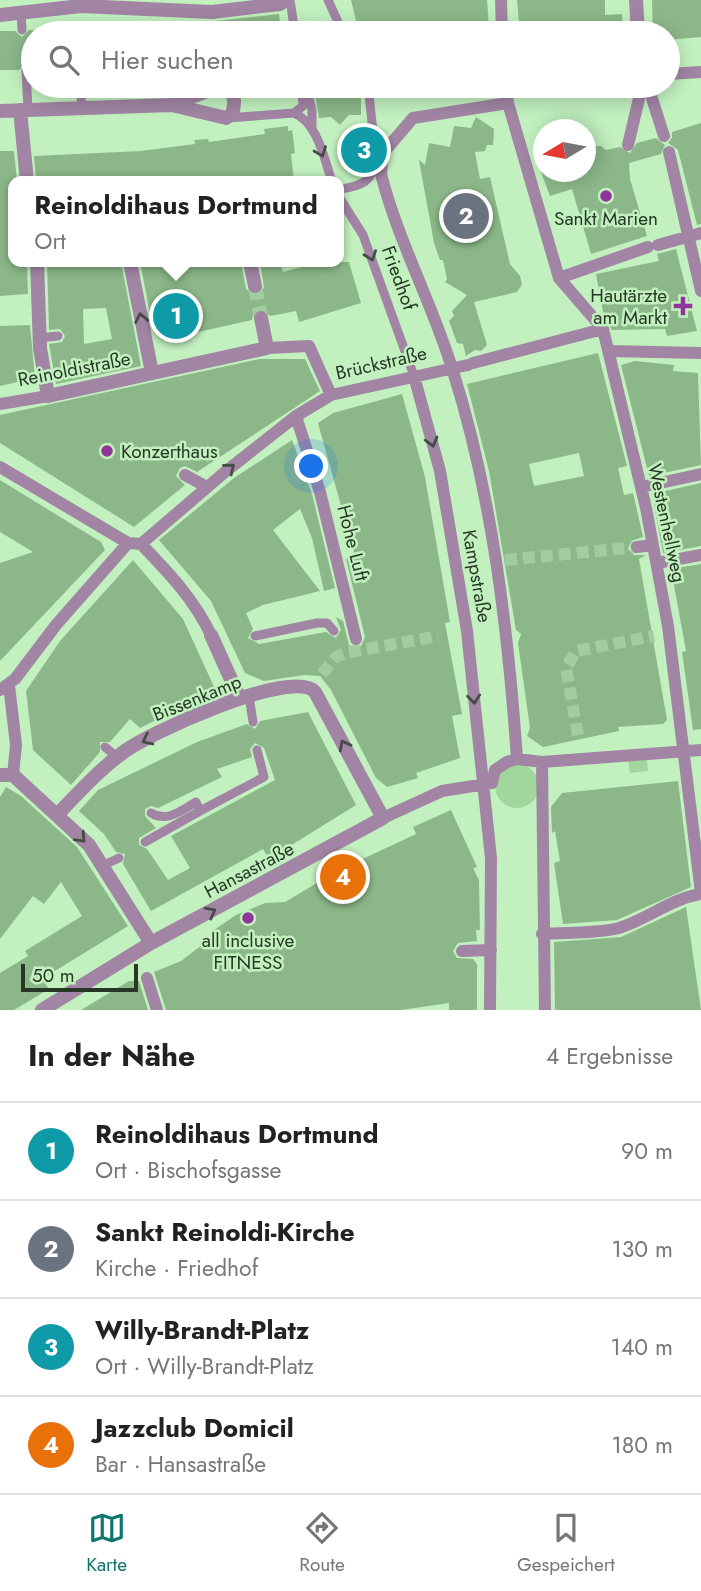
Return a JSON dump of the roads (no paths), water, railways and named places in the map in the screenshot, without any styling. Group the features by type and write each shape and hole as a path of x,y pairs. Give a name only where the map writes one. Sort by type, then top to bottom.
{"street":[{"path":"501,0 502,21"},
{"path":"636,0 637,21"},
{"path":"0,15 81,3 212,12 285,1"},
{"path":"680,73 701,72"},
{"path":"172,105 190,98"},
{"path":"0,111 172,105 226,118 232,114 236,102 234,98"},
{"path":"507,98 559,278 603,329"},
{"path":"628,145 639,98"},
{"path":"652,98 664,136"},
{"path":"379,164 383,153 413,118 508,103"},
{"path":"24,110 27,176"},
{"path":"669,152 695,235 701,291"},
{"name":"Friedhof","path":"379,164 386,195 452,366"},
{"path":"559,278 653,246 695,235"},
{"path":"37,267 34,309 36,333 48,396"},
{"path":"131,267 152,373"},
{"path":"251,267 255,286"},
{"path":"261,318 267,348"},
{"name":"Brückstraße","path":"5,687 56,625 134,543 296,416 331,395 452,366 471,364 603,329"},
{"name":"Westenhellweg","path":"603,329 657,563 684,750 701,894"},
{"name":"Reinoldistraße","path":"0,404 267,348 309,346 331,395"},
{"path":"608,351 701,353"},
{"name":"Kampstraße","path":"452,366 500,561 517,759"},
{"name":"Kampstraße","path":"414,376 440,471 467,631 491,858 491,1010"},
{"name":"Hohe Luft","path":"296,416 320,492 356,639"},
{"path":"0,467 134,543 182,588 201,613 205,638 224,651 244,696"},
{"path":"641,487 701,474"},
{"path":"185,475 207,488"},
{"path":"637,547 653,545"},
{"path":"657,563 701,555"},
{"path":"5,687 16,745 7,775 58,814 104,865 150,943"},
{"name":"Bissenkamp","path":"58,814 117,757 189,712 244,696 291,687 312,688 383,818"},
{"path":"483,785 492,783 495,770 517,759 542,762 701,750"},
{"path":"542,762 545,1010"},
{"name":"Hansastraße","path":"42,1010 150,943 383,818 442,791 483,785"},
{"path":"542,934 620,928 673,901 701,894"},
{"path":"461,951 491,950"},
{"path":"147,978 157,1010"}],"lane":[{"path":"328,0 338,21"},
{"path":"285,1 291,21"},
{"path":"21,13 21,21"},
{"path":"24,110 25,98"},
{"path":"81,98 82,108"},
{"path":"226,118 294,113 303,106 303,98"},
{"path":"308,98 312,110 312,129 330,176"},
{"path":"344,188 359,186 367,181 379,164 370,98"},
{"path":"294,113 312,129"},
{"name":"Friedhof","path":"344,205 363,235 414,376"},
{"path":"36,333 58,336"},
{"path":"255,636 317,623 327,623 334,631"},
{"path":"244,696 253,722"},
{"path":"105,747 117,757"},
{"path":"145,842 264,777 257,750"},
{"path":"152,813 159,817 169,816 196,802 200,811"},
{"path":"104,865 119,858"}],"tunnel":[{"path":"255,286 261,318"},
{"path":"505,560 637,547"},
{"path":"322,674 336,657 345,653 438,636"},
{"path":"578,735 566,668 576,651 654,636"}],"place":[{"name":"Willy-Brandt-Platz","path":"364,150"},
{"name":"Sankt Marien","path":"606,196"},
{"name":"Sankt Reinoldi-Kirche","path":"466,216"},
{"name":"Hautärzte am Markt","path":"683,306"},
{"name":"Reinoldihaus Dortmund","path":"176,316"},
{"name":"Konzerthaus","path":"107,451"},
{"name":"Jazzclub Domicil","path":"343,877"},
{"name":"all inclusive FITNESS","path":"248,918"}]}
